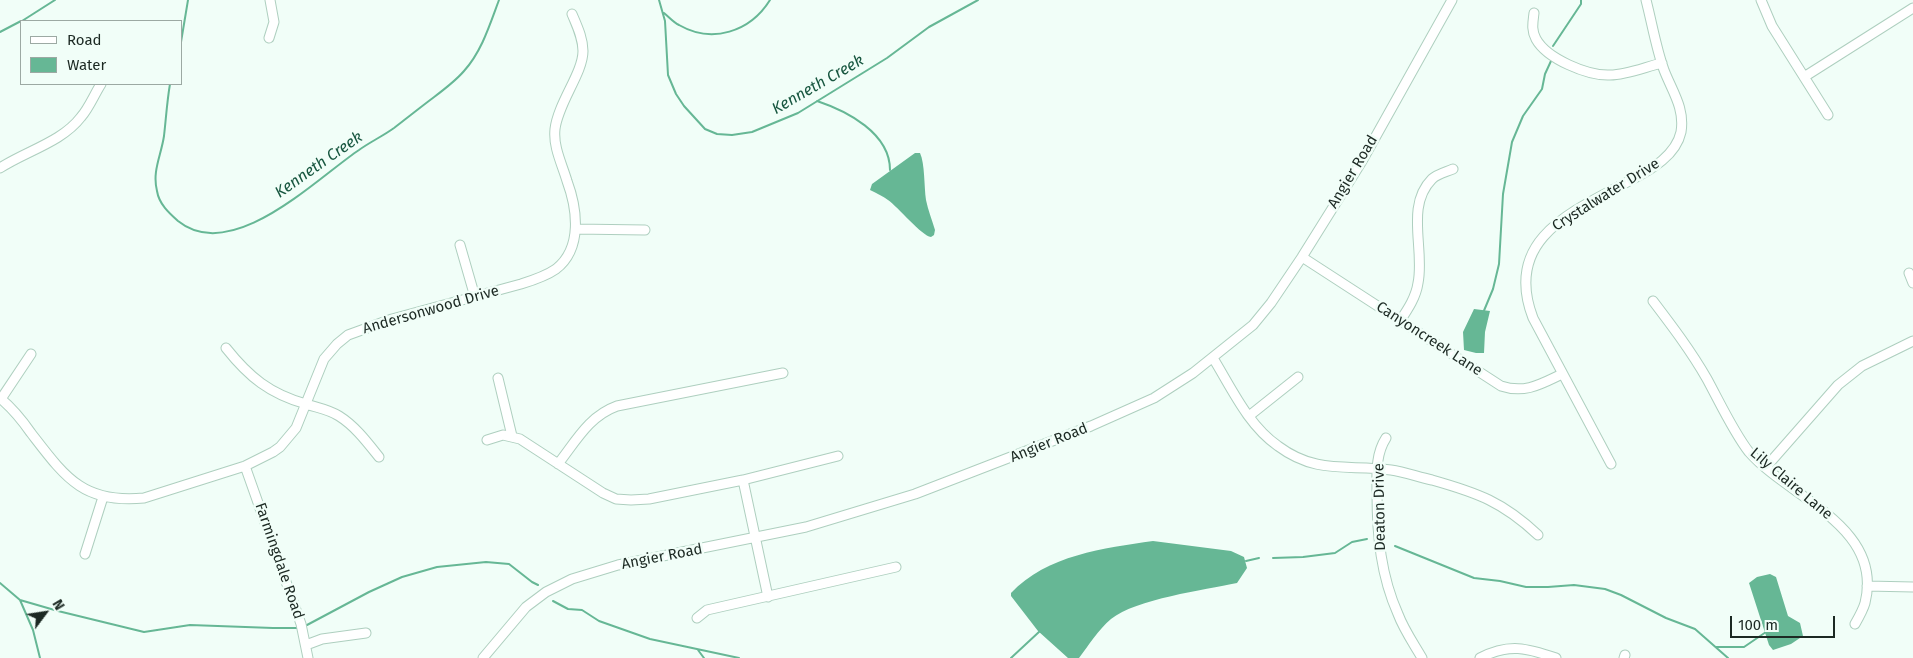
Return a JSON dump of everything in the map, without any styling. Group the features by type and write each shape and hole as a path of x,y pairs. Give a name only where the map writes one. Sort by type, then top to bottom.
{"street":[{"path":"269,38 274,22 270,0"},
{"name":"Angier Road","path":"483,658 526,607 546,592 572,579 618,565 806,527 876,507 944,484 1052,442 1154,398 1168,390 1213,358 1262,316 1302,258 1362,161 1452,0"},
{"name":"Crystalwater Drive","path":"1611,464 1562,374 1528,305 1526,287 1528,266 1539,242 1558,221 1662,161 1674,146 1680,132 1680,110 1662,63 1646,0"},
{"path":"1761,0 1772,26 1828,115"},
{"path":"1804,77 1913,8"},
{"path":"1534,13 1533,33 1539,44 1558,58 1581,69 1601,75 1616,75 1662,63"},
{"name":"Andersonwood Drive","path":"0,398 12,409 64,474 74,483 103,497 129,500 144,498 246,466 280,447 296,428 324,359 348,335 392,319 539,278 552,271 566,259 570,252 576,229 574,202 558,153 555,130 562,104 581,63 582,54 579,30 572,14"},
{"path":"0,168 16,157 65,132 81,118 100,85"},
{"path":"1400,321 1414,297 1418,283 1420,266 1417,225 1422,197 1432,179 1453,169"},
{"path":"576,229 645,230"},
{"path":"460,245 475,297"},
{"name":"Canyoncreek Lane","path":"1302,258 1495,382 1510,389 1534,388 1562,374"},
{"path":"1909,273 1913,283"},
{"name":"Lily Claire Lane","path":"1653,301 1684,341 1749,451 1766,467 1844,529 1859,550 1864,565 1867,586 1865,604 1856,624"},
{"path":"1766,467 1838,385 1862,366 1913,341"},
{"path":"226,348 258,382 285,396 323,408 338,415 354,428 379,457"},
{"path":"0,398 31,354"},
{"path":"1213,358 1249,416 1264,435 1296,457 1310,463 1335,468 1402,472 1481,495 1524,522 1538,535"},
{"path":"558,464 593,418 605,410 783,373"},
{"path":"1249,416 1298,377"},
{"path":"498,378 512,436"},
{"path":"487,440 503,435 520,439 603,494 616,499 631,500 649,499 743,480 838,456"},
{"name":"Deaton Drive","path":"1386,438 1380,447 1377,470 1377,528 1382,560 1393,602 1422,658"},
{"name":"Farmingdale Road","path":"246,466 298,615 308,658"},
{"path":"743,480 768,597"},
{"path":"85,554 103,497"},
{"path":"697,618 707,610 896,567"},
{"path":"1867,586 1913,587"},
{"path":"306,646 322,639 366,633"},
{"path":"1480,658 1498,650 1514,648 1534,650 1556,658"}],"water":[{"path":"915,153 920,153 923,163 926,200 935,230 934,235 931,237 922,232 888,200 870,190 872,184"},
{"path":"1474,309 1490,311 1485,332 1484,353 1464,350 1463,332"},
{"path":"1153,541 1231,551 1244,557 1247,568 1237,583 1171,596 1122,612 1102,628 1079,658 1068,658 1038,631 1011,596 1011,593 1025,580 1041,570 1077,555"},
{"path":"1770,574 1776,577 1788,616 1800,623 1803,636 1791,644 1773,650 1769,645 1749,583 1757,577"}],"waterway":[{"name":"Kenneth Creek","path":"24,20 55,0"},
{"name":"Kenneth Creek","path":"182,36 188,0"},
{"name":"Kenneth Creek","path":"170,85 164,136 156,170 158,196 165,208 178,221 200,232 223,232 248,225 298,196 359,150 394,128 449,85 464,71 476,55 499,0"},
{"name":"Kenneth Creek","path":"659,0 665,21 668,75 676,94 705,129 717,134 732,135 752,132 798,113 887,58 929,27 978,0"},
{"path":"664,13 677,24 692,31 704,34 717,34 729,32 752,20 770,0"},
{"path":"1553,46 1581,4 1581,0"},
{"name":"Kenneth Creek","path":"0,32 20,22"},
{"path":"1483,313 1493,289 1499,264 1503,194 1512,142 1523,116 1542,89 1545,74 1551,61"},
{"path":"817,101 829,105 865,125 883,145 888,157 890,170"},
{"path":"1273,558 1335,553 1352,542 1367,539"},
{"path":"1395,546 1474,578 1526,587 1574,585 1605,589 1666,618 1695,629 1728,658"},
{"path":"1246,561 1259,558"},
{"path":"307,625 402,577 437,567 486,562 509,564 538,585"},
{"path":"0,583 20,600 33,630 40,658"},
{"path":"20,600 144,632 190,625 297,628"},
{"path":"553,601 568,609 582,610 599,621 650,639 739,658"},
{"path":"1011,658 1040,631"},
{"path":"1716,647 1744,647 1766,632"},
{"path":"698,650 704,658"}]}
